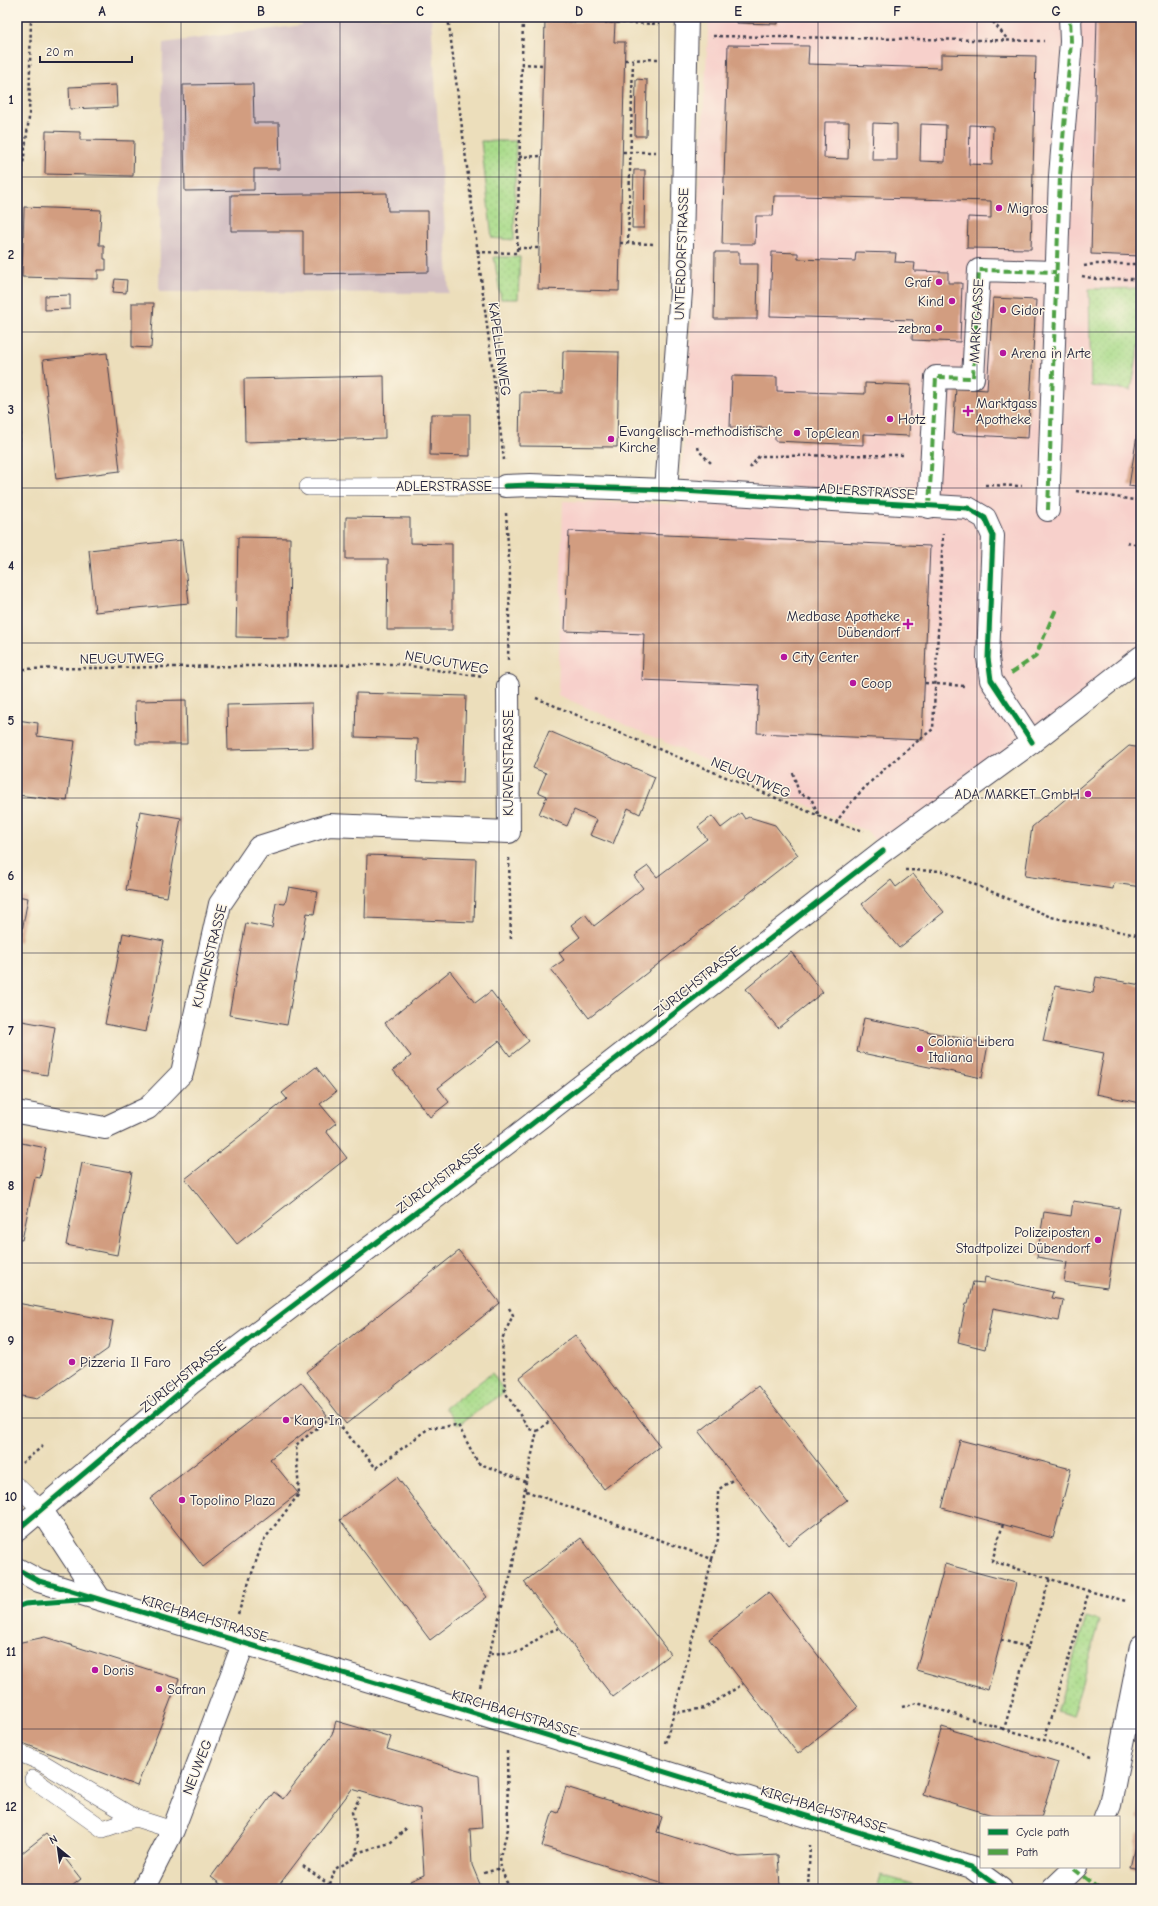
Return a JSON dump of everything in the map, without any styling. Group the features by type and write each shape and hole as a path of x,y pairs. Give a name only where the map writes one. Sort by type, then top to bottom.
{"street":[{"name":"UNTERDORFSTRASSE","path":"666,490 681,291 687,17"},
{"path":"1048,510 1060,176 1070,42 1070,17"},
{"name":"MARKTGASSE","path":"929,507 936,377 973,378 979,270 1056,272"},
{"name":"ADLERSTRASSE","path":"505,486 530,485 666,490 929,507 968,508 985,518 993,536 988,658 991,680 1032,742"},
{"name":"ZÜRICHSTRASSE","path":"17,1530 40,1509 190,1384 510,1141 882,851 1032,742 1141,657"},
{"name":"KURVENSTRASSE","path":"17,1112 105,1128 148,1108 182,1073 220,904 259,847 329,825 509,832 508,686"},
{"path":"40,1509 100,1599"},
{"name":"KIRCHBACHSTRASSE","path":"17,1569 39,1581 508,1723 971,1867 1002,1889"},
{"name":"NEUWEG","path":"143,1889 173,1830 237,1640"},
{"path":"1105,1816 1133,1735 1141,1646"},
{"path":"1053,1889 1075,1868"}],"lane":[{"name":"ADLERSTRASSE","path":"308,487 505,486"},
{"path":"17,1486 40,1509"},
{"path":"17,1752 41,1762 135,1818 173,1830"},
{"path":"32,1779 103,1828 135,1818"}],"path":[{"path":"17,210 29,118 30,17"},
{"path":"448,17 661,24"},
{"path":"989,17 1008,40"},
{"path":"477,252 517,253 523,20"},
{"path":"712,36 1070,42"},
{"path":"625,60 660,59"},
{"path":"628,244 633,60"},
{"path":"522,64 544,65"},
{"path":"623,152 657,152"},
{"path":"519,157 542,156"},
{"path":"620,243 655,244"},
{"path":"517,248 539,248"},
{"path":"1056,272 1094,264 1141,264"},
{"path":"1056,272 1096,279 1141,279"},
{"path":"17,336 20,430 17,481"},
{"path":"698,444 699,451 715,468"},
{"path":"749,470 759,456 932,455"},
{"path":"836,823 844,809 900,754 933,729 943,530"},
{"path":"1127,542 1141,546"},
{"path":"925,683 966,687"},
{"path":"793,773 799,793 811,798 818,816"},
{"path":"509,832 512,942"},
{"path":"509,1308 513,1315 502,1339 505,1392 529,1429 537,1430"},
{"path":"237,1640 263,1541 299,1494 296,1445 332,1416 376,1468 429,1428 458,1425 478,1462 526,1482"},
{"path":"472,1712 512,1570 526,1491 526,1482 537,1430 551,1420"},
{"path":"17,1466 43,1446"},
{"path":"735,1478 718,1490 718,1539 674,1713 705,1708 743,1684"},
{"path":"526,1491 712,1560"},
{"path":"1003,1524 992,1561 1126,1601"},
{"path":"1004,1729 1050,1578"},
{"path":"1044,1740 1089,1590"},
{"path":"489,1654 519,1652 548,1632 560,1628"},
{"path":"1001,1640 1028,1647"},
{"path":"902,1707 917,1703 1044,1740 1092,1757"},
{"path":"508,1723 506,1764 508,1829 500,1856 501,1868 511,1889"},
{"path":"330,1885 335,1869 355,1858 358,1843 352,1812 360,1797"},
{"path":"808,1889 809,1854 813,1818"},
{"path":"356,1853 390,1843 408,1827"},
{"path":"303,1866 335,1889"},
{"path":"484,1873 501,1868"},
{"path":"818,1889 834,1887 836,1889"}],"shaded area":[{"path":"300,17 431,17 449,293 159,292 163,43 302,25"},
{"path":"709,17 1141,17 1141,657 883,851 868,832 558,695 563,501 680,504"}],"green space":[{"path":"481,141 516,141 514,240 492,238"},
{"path":"494,257 520,257 518,299 501,299"},
{"path":"1141,288 1141,337 1131,390 1091,386 1089,289"},
{"path":"492,1373 505,1392 458,1425 445,1408"},
{"path":"1086,1617 1100,1621 1072,1717 1057,1712"},
{"path":"881,1875 925,1888 925,1889 877,1889"}],"building":[{"path":"737,17 778,17 778,24 737,23"},
{"path":"1097,17 1141,17 1141,256 1091,254"},
{"path":"545,21 615,23 614,42 625,42 619,291 538,289"},
{"path":"728,45 809,46 808,64 941,68 941,54 1036,56 1031,249 967,248 968,217 991,218 991,201 799,196 774,196 773,216 756,216 755,244 722,244","holes":["825,122 849,122 848,159 824,158","873,123 897,124 897,160 872,160","921,124 946,125 945,162 920,161","970,125 993,126 992,165 969,164"]},
{"path":"636,79 647,80 646,136 635,136"},
{"path":"253,84 254,123 279,123 280,169 254,169 254,190 185,191 183,85"},
{"path":"116,85 117,107 70,109 69,87"},
{"path":"46,131 80,132 80,140 134,141 133,176 45,174"},
{"path":"634,170 645,170 644,228 632,228"},
{"path":"387,193 388,211 428,211 429,272 303,274 303,231 231,231 231,195"},
{"path":"24,207 101,210 99,245 104,245 106,270 98,270 98,279 22,277"},
{"path":"715,252 739,252 739,264 758,264 757,319 714,319"},
{"path":"772,252 798,253 798,259 855,261 856,252 896,253 895,262 915,263 914,271 948,272 948,283 962,283 960,342 912,340 913,320 770,316"},
{"path":"115,279 127,280 126,293 113,292"},
{"path":"70,295 70,309 45,310 45,296"},
{"path":"993,298 1036,300 1028,438 953,434 956,388 987,390"},
{"path":"132,303 154,303 151,348 132,347"},
{"path":"563,351 619,352 617,447 519,446 520,392 562,393"},
{"path":"107,353 120,471 56,479 43,360"},
{"path":"384,376 385,438 245,442 244,379"},
{"path":"732,376 777,377 777,391 865,394 865,383 911,385 909,436 863,434 863,445 775,441 775,428 730,427"},
{"path":"431,414 470,414 470,456 430,455"},
{"path":"1137,435 1141,436 1141,488 1129,486"},
{"path":"346,517 410,518 410,543 452,544 452,630 387,630 388,559 346,559"},
{"name":"City Center","path":"569,531 930,546 922,740 757,733 759,685 642,680 644,634 565,631"},
{"path":"238,537 290,538 289,638 236,637"},
{"path":"182,540 189,603 95,612 89,550"},
{"path":"356,693 466,696 463,783 417,781 418,739 355,737"},
{"path":"186,700 187,744 136,744 135,701"},
{"path":"312,703 313,748 228,750 227,705"},
{"path":"17,720 38,723 37,736 75,741 67,801 17,795"},
{"path":"549,731 655,777 640,814 628,808 613,844 590,835 597,820 574,810 567,826 539,814 547,796 538,792 546,773 533,768"},
{"path":"1129,746 1141,748 1141,887 1114,883 1113,889 1025,876 1032,827"},
{"path":"140,811 181,818 167,897 126,890"},
{"path":"741,813 745,819 749,817 775,825 798,855 589,1018 551,969 564,960 559,953 580,937 571,925 585,914 594,926 643,888 634,876 648,866 657,877 707,839 698,827 712,816 721,828"},
{"path":"367,855 476,859 474,922 365,918"},
{"path":"913,874 944,912 899,948 862,904 891,880 896,887"},
{"path":"289,887 318,892 314,914 307,913 287,1025 229,1015 246,923 272,928 276,903 285,904"},
{"path":"17,896 28,898 20,942 17,941"},
{"path":"123,933 164,941 146,1032 105,1024"},
{"path":"791,952 823,992 778,1028 746,989"},
{"path":"450,971 475,1003 491,991 529,1041 510,1056 499,1041 438,1088 449,1102 430,1117 393,1070 411,1056 385,1023"},
{"path":"1096,977 1141,985 1141,1103 1096,1094 1104,1053 1043,1041 1055,986 1093,993"},
{"path":"864,1018 988,1044 982,1078 857,1052"},
{"path":"17,1020 55,1027 47,1075 17,1070"},
{"path":"316,1067 336,1092 320,1104 336,1123 326,1131 347,1158 237,1244 185,1179 287,1099 282,1093"},
{"path":"17,1142 46,1148 40,1178 35,1177 22,1240 17,1239"},
{"path":"82,1163 132,1172 117,1255 66,1245"},
{"path":"1073,1201 1120,1208 1107,1288 1064,1282 1067,1262 1037,1257 1044,1212 1071,1216"},
{"path":"459,1251 500,1303 346,1424 306,1372"},
{"path":"985,1277 1053,1292 1051,1298 1063,1300 1059,1321 993,1308 985,1349 958,1342 966,1303 968,1303 973,1282 984,1283"},
{"path":"17,1303 113,1321 108,1349 37,1399 17,1395"},
{"path":"575,1335 660,1446 604,1489 519,1378"},
{"path":"301,1382 327,1415 270,1459 298,1493 203,1567 150,1499"},
{"path":"758,1386 847,1500 788,1545 699,1432"},
{"path":"960,1440 1071,1469 1053,1538 942,1508"},
{"path":"397,1477 487,1597 430,1640 340,1520"},
{"path":"581,1538 670,1654 613,1697 524,1582"},
{"path":"945,1564 1016,1583 988,1690 916,1670"},
{"path":"769,1592 858,1707 798,1754 709,1639"},
{"path":"45,1637 179,1679 137,1786 17,1741 17,1643"},
{"path":"336,1721 391,1737 387,1749 479,1776 482,1828 470,1829 472,1865 482,1889 413,1889 410,1881 424,1875 420,1809 352,1789 276,1889 227,1889 211,1877 274,1792 283,1799 332,1735"},
{"path":"942,1727 1058,1762 1041,1816 996,1816 922,1794"},
{"path":"566,1787 662,1817 657,1832 739,1857 778,1855 780,1886 776,1886 776,1889 680,1889 542,1846 553,1811 558,1813"},
{"path":"1141,1801 1141,1819 1137,1818"},
{"path":"1138,1832 1141,1833 1141,1870 1130,1868"},
{"path":"46,1834 81,1879 68,1889 17,1889 17,1857"}],"marked path":[{"path":"1048,510 1060,176 1071,42 1070,17"},
{"path":"929,507 936,377 973,378 979,270 1056,272"},
{"path":"1011,673 1035,657 1057,607"},
{"path":"1074,1869 1099,1889"}],"cycle path":[{"path":"505,486 530,485 666,490 968,508 985,518 993,536 988,658 991,680 1032,742"},
{"path":"17,1530 190,1384 510,1141 883,851"},
{"path":"17,1569 39,1581 472,1712 971,1867 1001,1889"},
{"path":"17,1607 25,1604 92,1599"}],"place":[{"name":"Migros","path":"999,208"},
{"name":"Graf","path":"939,282"},
{"name":"Kind","path":"952,301"},
{"name":"Gidor","path":"1003,310"},
{"name":"zebra","path":"939,328"},
{"name":"Arena in Arte","path":"1003,353"},
{"name":"Marktgass Apotheke","path":"968,411"},
{"name":"Hotz","path":"890,419"},
{"name":"TopClean","path":"797,433"},
{"name":"Evangelisch-methodistische Kirche","path":"611,439"},
{"name":"Medbase Apotheke Dübendorf","path":"908,624"},
{"name":"City Center","path":"784,657"},
{"name":"Coop","path":"853,683"},
{"name":"ADA MARKET GmbH","path":"1088,794"},
{"name":"Colonia Libera Italiana","path":"920,1049"},
{"name":"Polizeiposten Stadtpolizei Dübendorf","path":"1098,1240"},
{"name":"Pizzeria Il Faro","path":"72,1362"},
{"name":"Kang In","path":"286,1420"},
{"name":"Topolino Plaza","path":"182,1500"},
{"name":"Doris","path":"95,1670"},
{"name":"Safran","path":"159,1689"}]}
